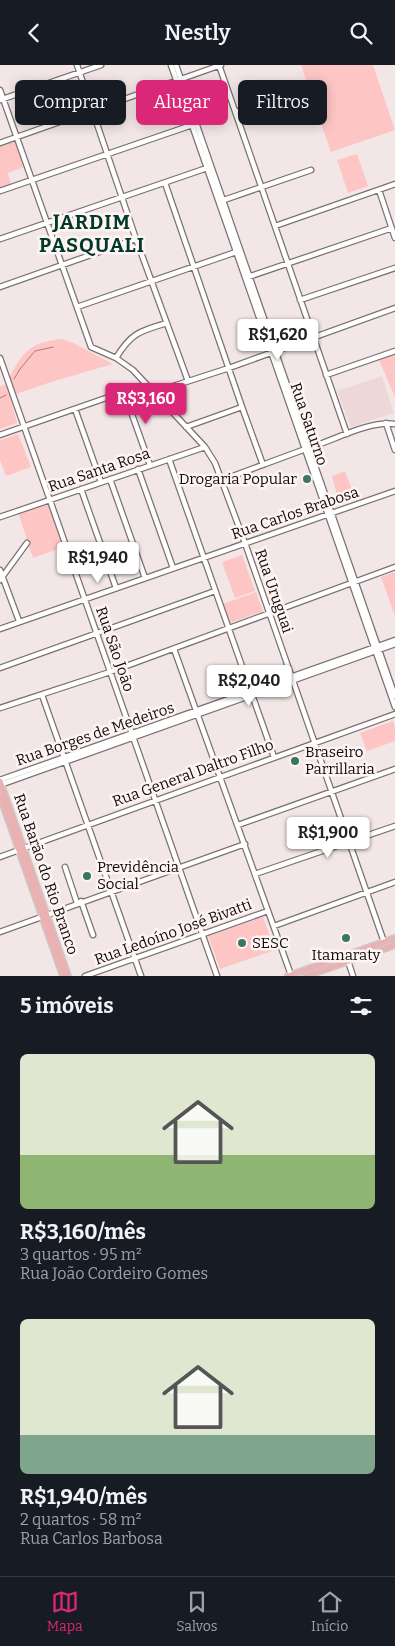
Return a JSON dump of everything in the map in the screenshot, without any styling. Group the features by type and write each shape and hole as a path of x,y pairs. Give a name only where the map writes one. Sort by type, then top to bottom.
{"main road":[{"name":"Rua Barão do Rio Branco","path":"0,783 63,976"},
{"name":"Rua Barão do Rio Branco","path":"0,796 21,849"},
{"name":"Rua Barão do Rio Branco","path":"44,915 68,976"},
{"path":"289,975 395,938"},
{"path":"306,976 395,945"}],"street":[{"path":"78,65 83,80"},
{"path":"2,99 101,65"},
{"name":"Rua Saturno","path":"170,65 178,80"},
{"name":"Rua Saturno","path":"176,65 178,80"},
{"path":"178,80 220,65 347,434"},
{"path":"0,90 77,307 237,251"},
{"path":"0,143 50,125"},
{"path":"98,125 136,239 188,381"},
{"path":"0,191 191,125"},
{"name":"Rua Saturno","path":"194,125 395,707"},
{"path":"0,239 208,168"},
{"path":"220,202 311,170"},
{"path":"165,183 263,465"},
{"path":"274,226 395,184"},
{"path":"379,190 395,238"},
{"path":"247,277 392,228"},
{"path":"0,287 136,239"},
{"path":"300,300 395,268"},
{"name":"Rua Uruguai","path":"77,307 91,347 116,358 133,370 205,447 215,463 245,543 384,942"},
{"path":"155,393 395,308"},
{"path":"116,358 128,340 135,335 146,329 167,323"},
{"path":"326,375 395,351"},
{"name":"Rua São João","path":"0,357 217,976"},
{"path":"0,435 25,428 146,384"},
{"path":"124,392 150,465"},
{"path":"186,427 242,407"},
{"path":"75,409 101,482"},
{"path":"386,423 395,450"},
{"path":"222,480 347,434 386,423 395,425"},
{"name":"Rua Santa Rosa","path":"0,517 205,447"},
{"path":"169,459 274,757"},
{"path":"138,469 173,568"},
{"path":"110,479 145,578"},
{"path":"81,489 116,588"},
{"name":"Rua Carlos Brabosa","path":"0,629 395,491"},
{"path":"1,578 27,543"},
{"path":"0,708 110,672 395,567"},
{"path":"0,570 1,578 19,621"},
{"path":"0,668 216,591"},
{"name":"Rua Borges de Medeiros","path":"0,783 198,713 395,640"},
{"name":"Rua Borges de Medeiros","path":"376,648 395,644"},
{"name":"Rua Saturno","path":"376,648 395,695"},
{"path":"174,649 274,925 289,975"},
{"path":"42,695 141,976"},
{"name":"Rua General Daltro Filho","path":"0,857 395,714"},
{"path":"238,825 395,769"},
{"path":"255,874 395,826"},
{"path":"0,932 79,902 245,844"},
{"path":"65,867 93,935"},
{"path":"274,925 395,882"},
{"name":"Rua Ledoíno José Bivatti","path":"85,976 268,911"},
{"path":"348,961 353,976"}],"shaded area":[{"path":"301,65 373,65 395,130 331,152 322,125 327,125 327,80 306,80"},
{"path":"15,140 24,167 8,173 11,185 0,189 0,145"},
{"path":"357,154 368,186 348,193 337,160"},
{"path":"62,339 113,364 10,396 17,423 0,429 0,386 5,385 20,359 32,348 49,341"},
{"path":"395,354 395,397 379,360"},
{"path":"382,376 394,413 351,427 337,391"},
{"path":"18,434 31,467 6,476 0,460 0,440"},
{"path":"345,471 352,490 337,495 332,476"},
{"path":"48,502 63,547 33,558 18,512"},
{"path":"242,555 255,591 235,598 222,562"},
{"path":"395,572 395,616 381,577"},
{"path":"256,592 263,611 230,623 223,604"},
{"path":"393,721 395,741 367,751 360,733"},
{"name":"SESC","path":"263,917 275,950 220,969 208,936"}],"waterway":[{"path":"14,379 35,351 53,347"},
{"path":"0,398 6,395"}],"place":[{"name":"Drogaria Popular","path":"307,479"},
{"name":"Braseiro Parrillaria","path":"295,761"},
{"name":"Previdência Social","path":"87,876"},
{"name":"Itamaraty","path":"346,938"},
{"name":"SESC","path":"242,943"}],"district":[{"name":"JARDIM PASQUALI","path":"92,234"}]}
